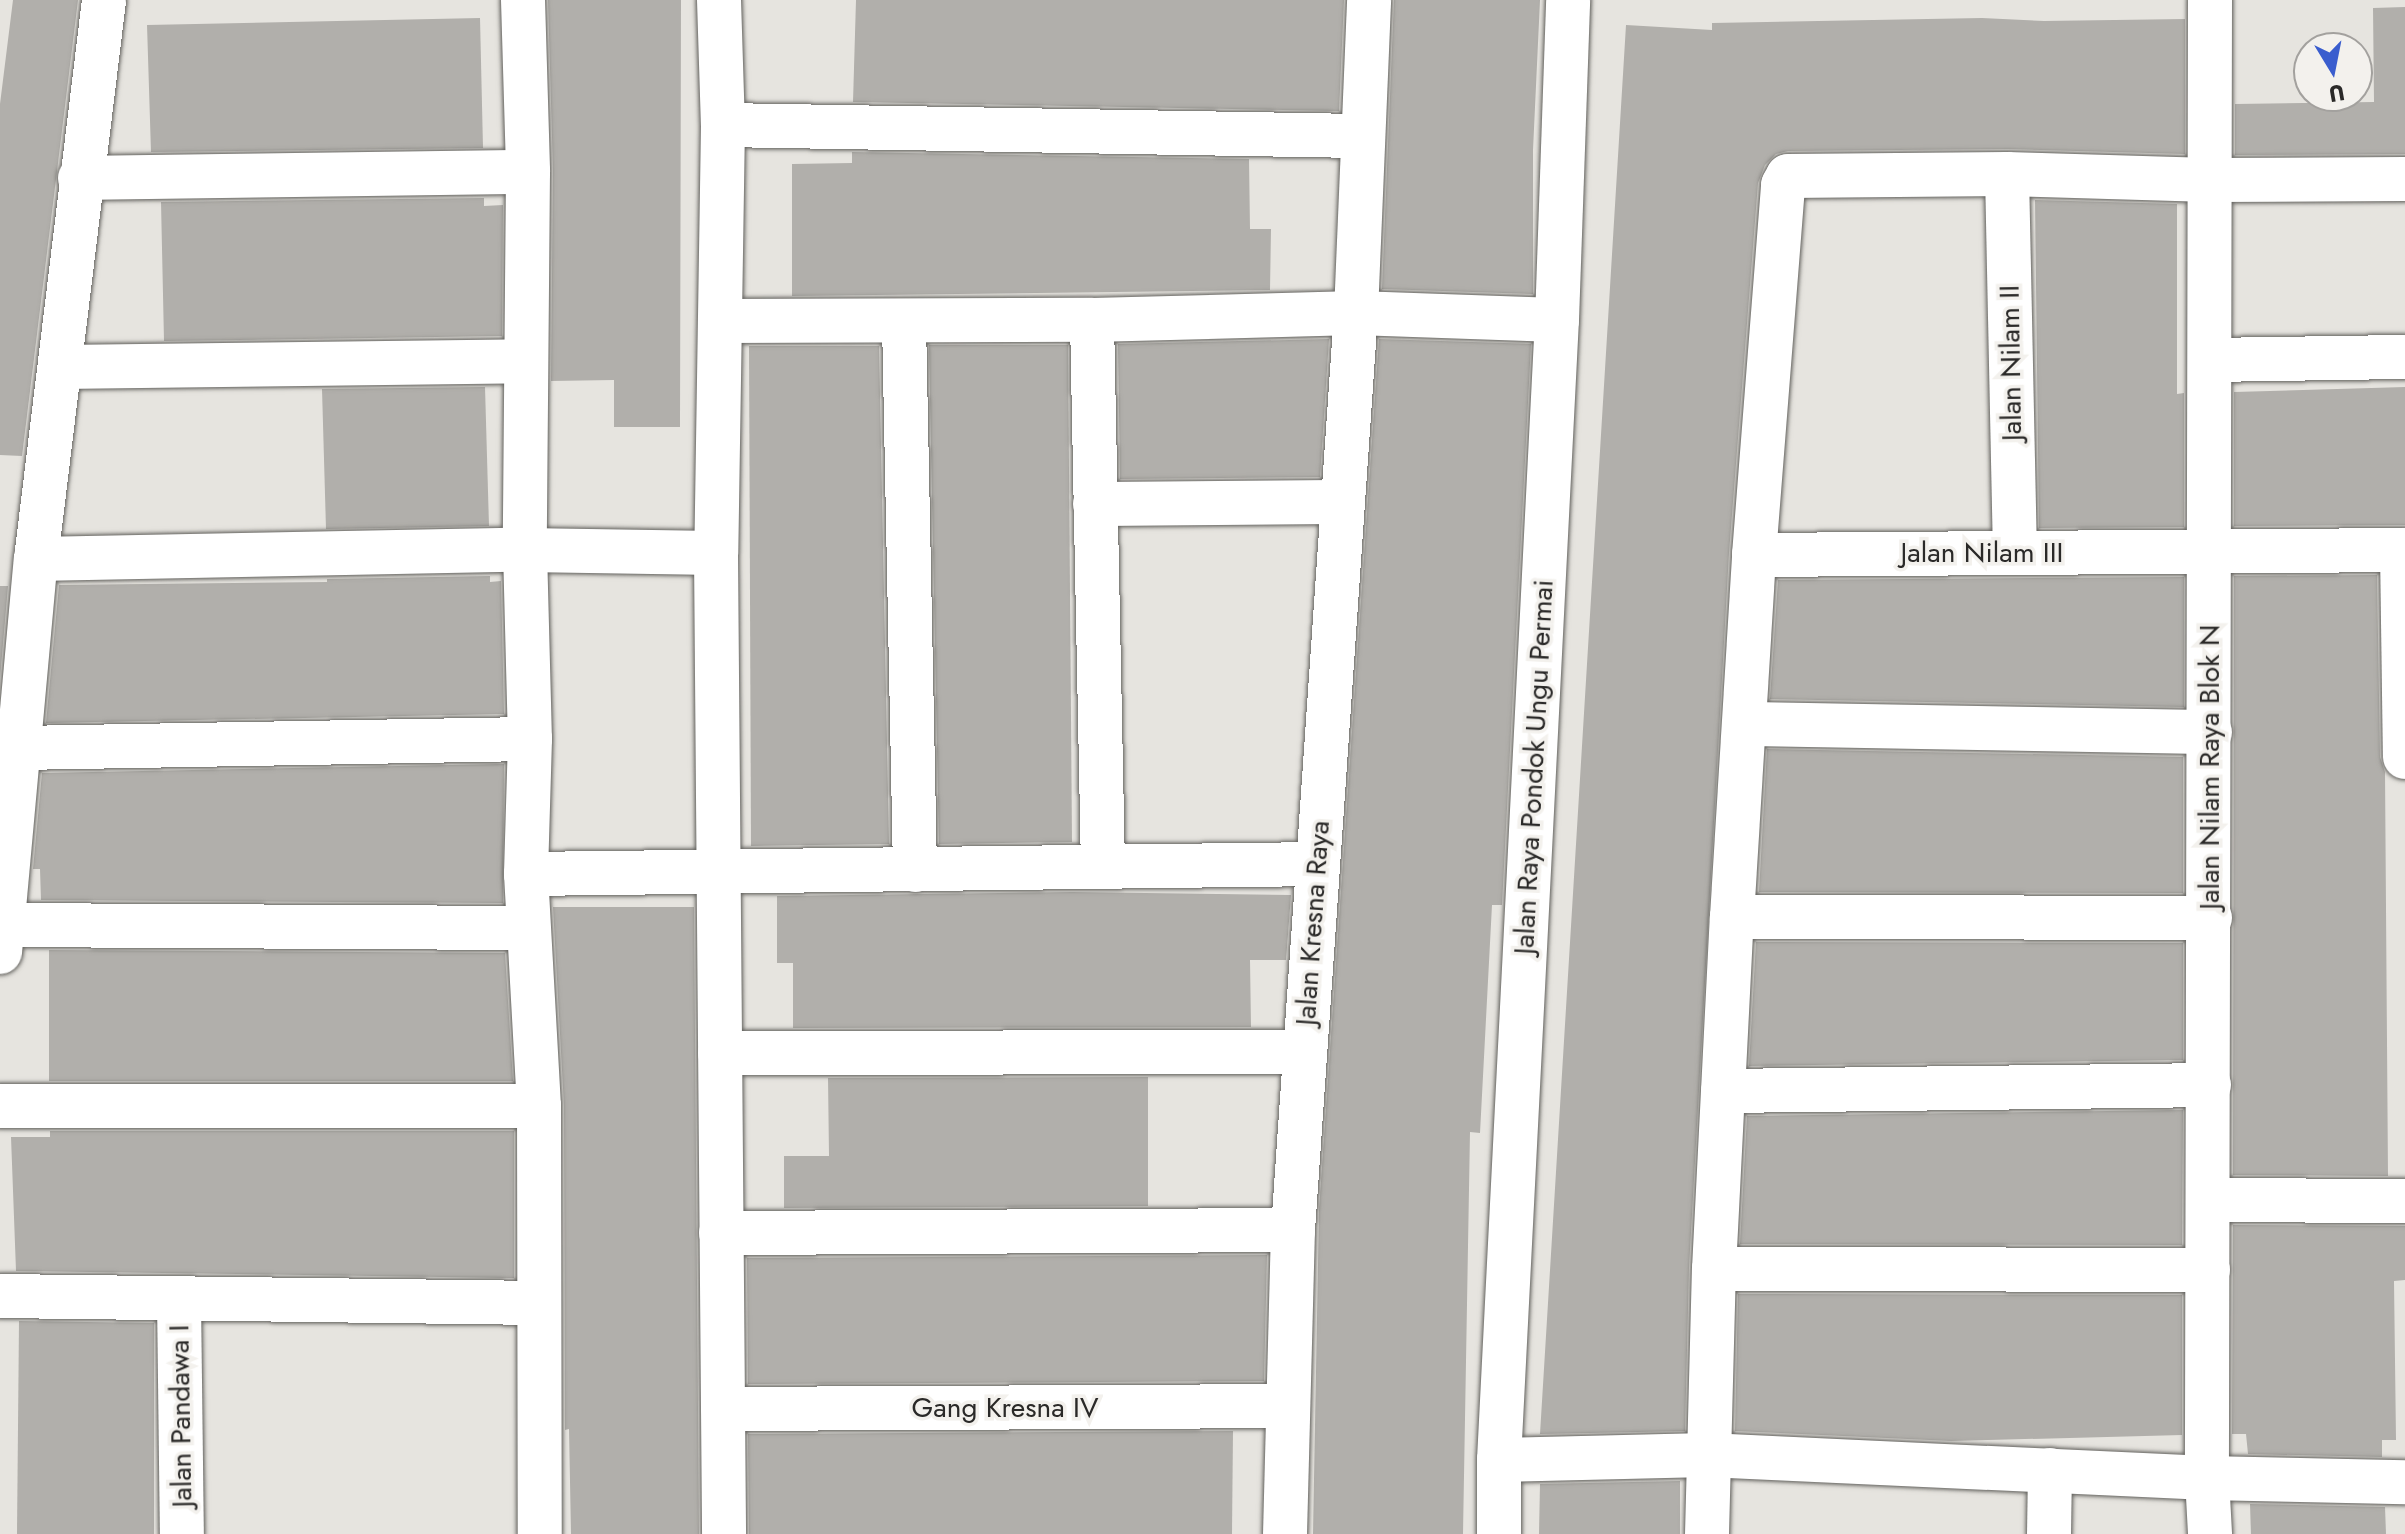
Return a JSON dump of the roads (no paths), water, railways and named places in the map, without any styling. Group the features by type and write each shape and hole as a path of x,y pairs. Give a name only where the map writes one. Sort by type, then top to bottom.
{"street":[{"path":"104,0 80,178 62,367 36,559 1,938 528,928"},
{"path":"523,0 528,172 525,550 530,739 526,874 539,1106 540,1534"},
{"path":"719,0 723,125 716,553 724,1534"},
{"name":"Jalan Kresna Raya","path":"1285,1534 1293,1230 1356,313 1369,0"},
{"name":"Jalan Raya Pondok Ungu Permai","path":"1499,1534 1499,1460 1557,320 1568,0"},
{"name":"Jalan Nilam Raya Blok N","path":"2210,0 2207,1478 2210,1534"},
{"path":"723,125 1362,136"},
{"path":"80,178 528,172"},
{"path":"1707,1534 1714,1269 1732,917 1754,555 1783,185 1788,176 2007,174 2210,180 2405,179"},
{"name":"Jalan Nilam II","path":"2007,174 2015,553"},
{"path":"721,321 1092,320 1356,313 1557,320"},
{"path":"1092,320 1103,867"},
{"path":"904,322 915,870"},
{"path":"2210,360 2405,357"},
{"path":"62,367 526,361"},
{"path":"1095,504 1341,502"},
{"path":"36,559 525,550 716,553"},
{"path":"2404,550 2405,757"},
{"name":"Jalan Nilam III","path":"1754,555 2404,550"},
{"path":"1745,724 2210,732"},
{"path":"19,748 530,739"},
{"path":"526,874 1317,864"},
{"path":"1732,917 2210,918"},
{"path":"720,1053 1304,1052"},
{"path":"1723,1091 2209,1085"},
{"path":"0,1106 539,1106"},
{"path":"2208,1200 2405,1201"},
{"path":"721,1233 1293,1230"},
{"path":"1714,1269 2208,1270"},
{"path":"0,1296 539,1303"},
{"name":"Jalan Pandawa I","path":"179,1299 182,1534"},
{"name":"Gang Kresna IV","path":"723,1409 1288,1406"},
{"path":"1499,1460 1707,1455 2207,1478 2405,1482"},
{"path":"2049,1534 2050,1470"}]}
